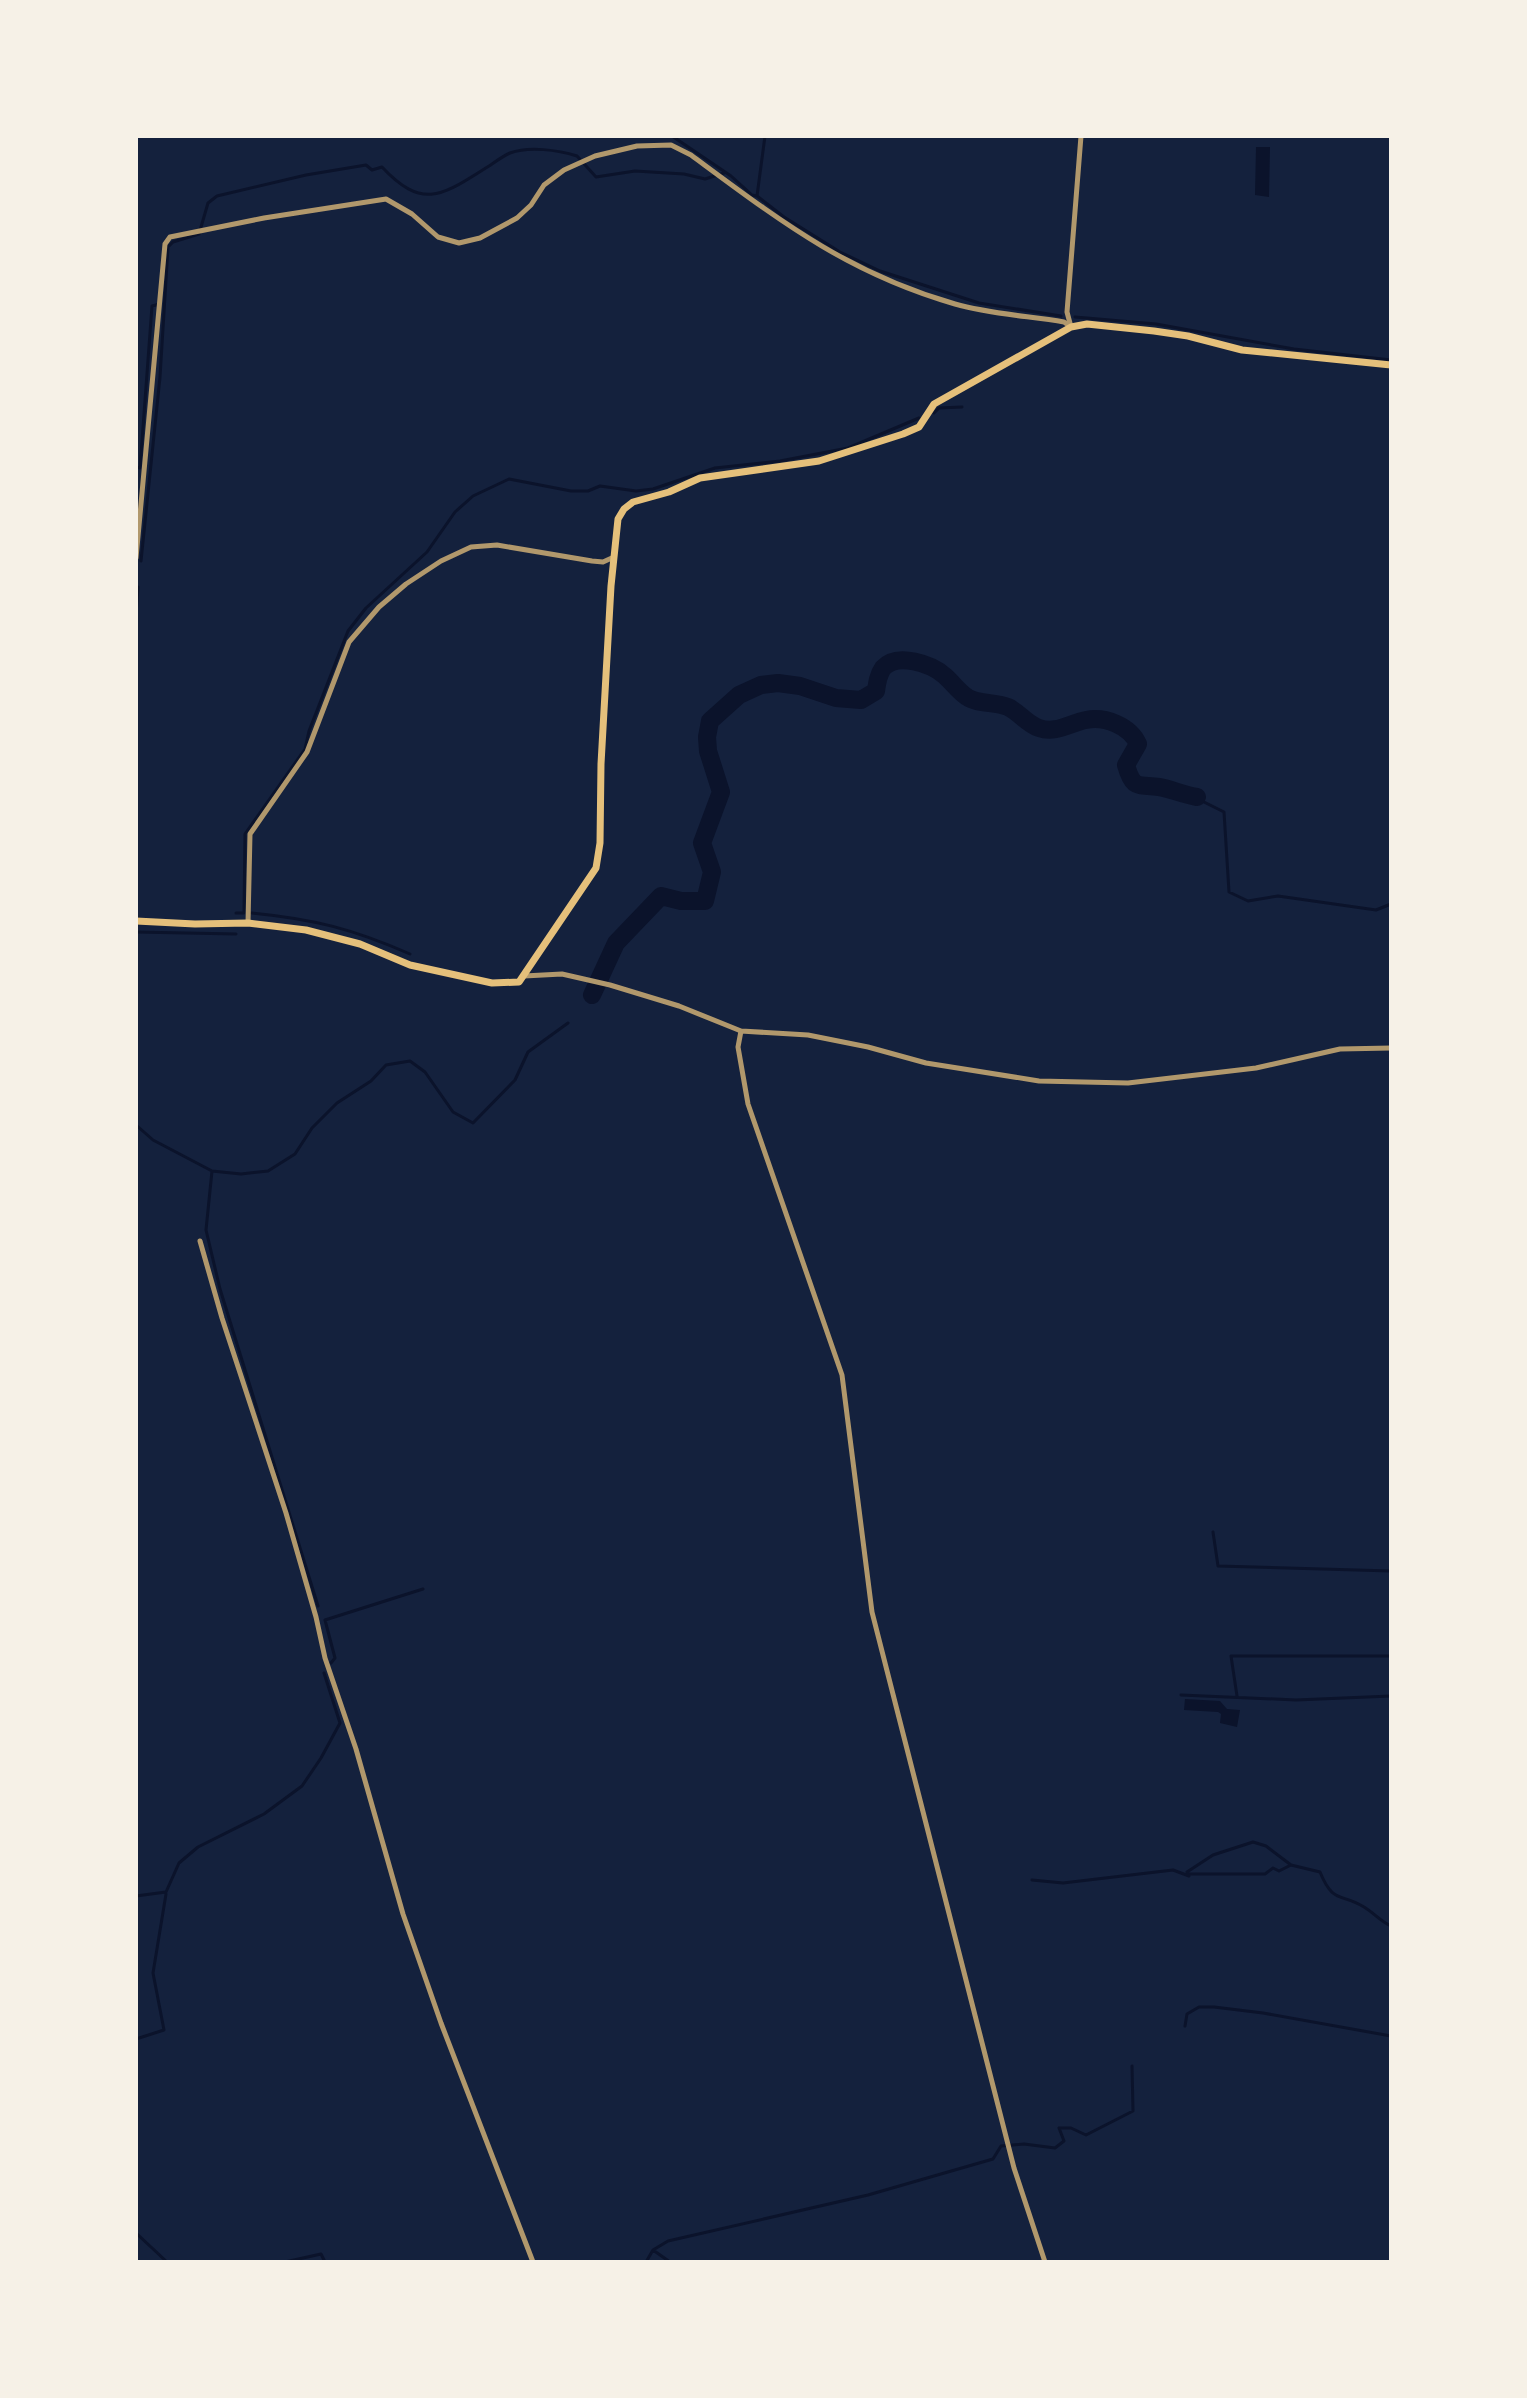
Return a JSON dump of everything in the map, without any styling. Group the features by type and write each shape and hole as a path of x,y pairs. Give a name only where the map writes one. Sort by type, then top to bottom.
{"main road":[{"path":"136,921 248,923 306,930 360,944 410,965 492,983 519,982 596,868 600,843 601,764 618,519 633,502 669,492 700,478 819,461 903,434 919,427 934,404 1071,327 1087,324 1188,336 1242,350 1391,365"}],"street":[{"path":"1071,327 1067,312 1081,136"},
{"path":"136,558 165,244 170,237 264,218 386,199 412,214 438,237 459,243 480,238 517,218 531,205 544,185 564,170 595,156 637,146 671,145 691,155 806,238 878,278 957,304 1064,322 1071,327"},
{"path":"248,923 250,834 307,752 349,642 379,607 406,584 471,547 497,545 603,562 615,556"},
{"path":"524,976 562,974 610,985 679,1006 741,1031 808,1035 926,1063 1039,1081 1128,1083 1238,1070 1340,1049 1391,1048"},
{"path":"741,1031 738,1047 748,1104 842,1375 872,1612 1014,2168 1045,2262"},
{"path":"200,1241 286,1513 325,1658 356,1749 403,1914 441,2023 533,2262"}],"water":[{"path":"1256,147 1270,147 1269,197 1255,195"},
{"path":"1185,1699 1220,1701 1227,1709 1240,1710 1237,1727 1220,1723 1221,1714 1218,1712 1184,1710"}],"waterway":[{"path":"672,136 757,196 765,136"},
{"path":"141,561 160,377 168,247 173,242 199,234 208,203 217,196 306,175 366,165 372,170 382,167 410,190 434,194 459,184 507,154 535,149 577,156 596,177 635,171 684,174 705,179 724,173"},
{"path":"757,196 840,252 880,271 979,303 1061,316"},
{"path":"136,467 140,468 152,306 160,304"},
{"path":"1075,317 1156,324 1294,349 1391,360"},
{"path":"934,413 939,408 962,407"},
{"path":"236,913 244,913 245,834 305,749 309,731 348,631 366,608 427,552 455,512 473,496 509,479 571,491 588,491 600,486 636,491 653,489 715,468 780,461 848,448 919,418"},
{"path":"136,615 138,587"},
{"path":"592,995 616,943 661,896 681,901 705,901 712,872 702,843 721,792 708,751 710,721 739,695 761,685 778,683 800,686 836,698 861,700 876,691 880,673 889,663 905,660 923,664 939,672 971,699 1008,707 1045,730 1093,719 1123,727 1138,744 1126,765 1134,782 1197,797"},
{"path":"1200,800 1224,812 1229,892 1248,901 1278,896 1376,910 1391,904"},
{"path":"252,913 333,926 410,954"},
{"path":"136,932 236,934"},
{"path":"136,1125 153,1140 212,1171 241,1174 268,1171 295,1154 312,1128 337,1103 371,1081 386,1065 410,1061 425,1072 453,1112 473,1123 515,1080 528,1052 568,1023"},
{"path":"212,1171 206,1230 220,1289 318,1606"},
{"path":"1213,1532 1218,1566 1391,1571"},
{"path":"331,1663 335,1658 325,1620 423,1589"},
{"path":"1237,1696 1231,1656 1391,1656"},
{"path":"136,1896 166,1892 179,1863 198,1847 264,1814 302,1786 340,1723 324,1673"},
{"path":"1181,1695 1296,1700 1391,1696"},
{"path":"1187,1872 1213,1855 1253,1842 1266,1846 1291,1865 1320,1872 1334,1893 1364,1907 1391,1926"},
{"path":"1188,1874 1265,1874 1273,1868 1279,1871 1291,1865"},
{"path":"1032,1880 1063,1883 1173,1870 1189,1876"},
{"path":"136,2039 164,2030 153,1973 166,1894"},
{"path":"1185,2026 1187,2014 1199,2007 1214,2007 1391,2036"},
{"path":"653,2250 668,2241 868,2195 993,2159 1001,2146 1024,2144 1055,2148 1064,2141 1059,2128 1071,2128 1086,2135 1133,2111 1132,2066"},
{"path":"136,2233 167,2262"},
{"path":"646,2262 653,2250 670,2262"},
{"path":"285,2262 321,2254 325,2262"}]}
